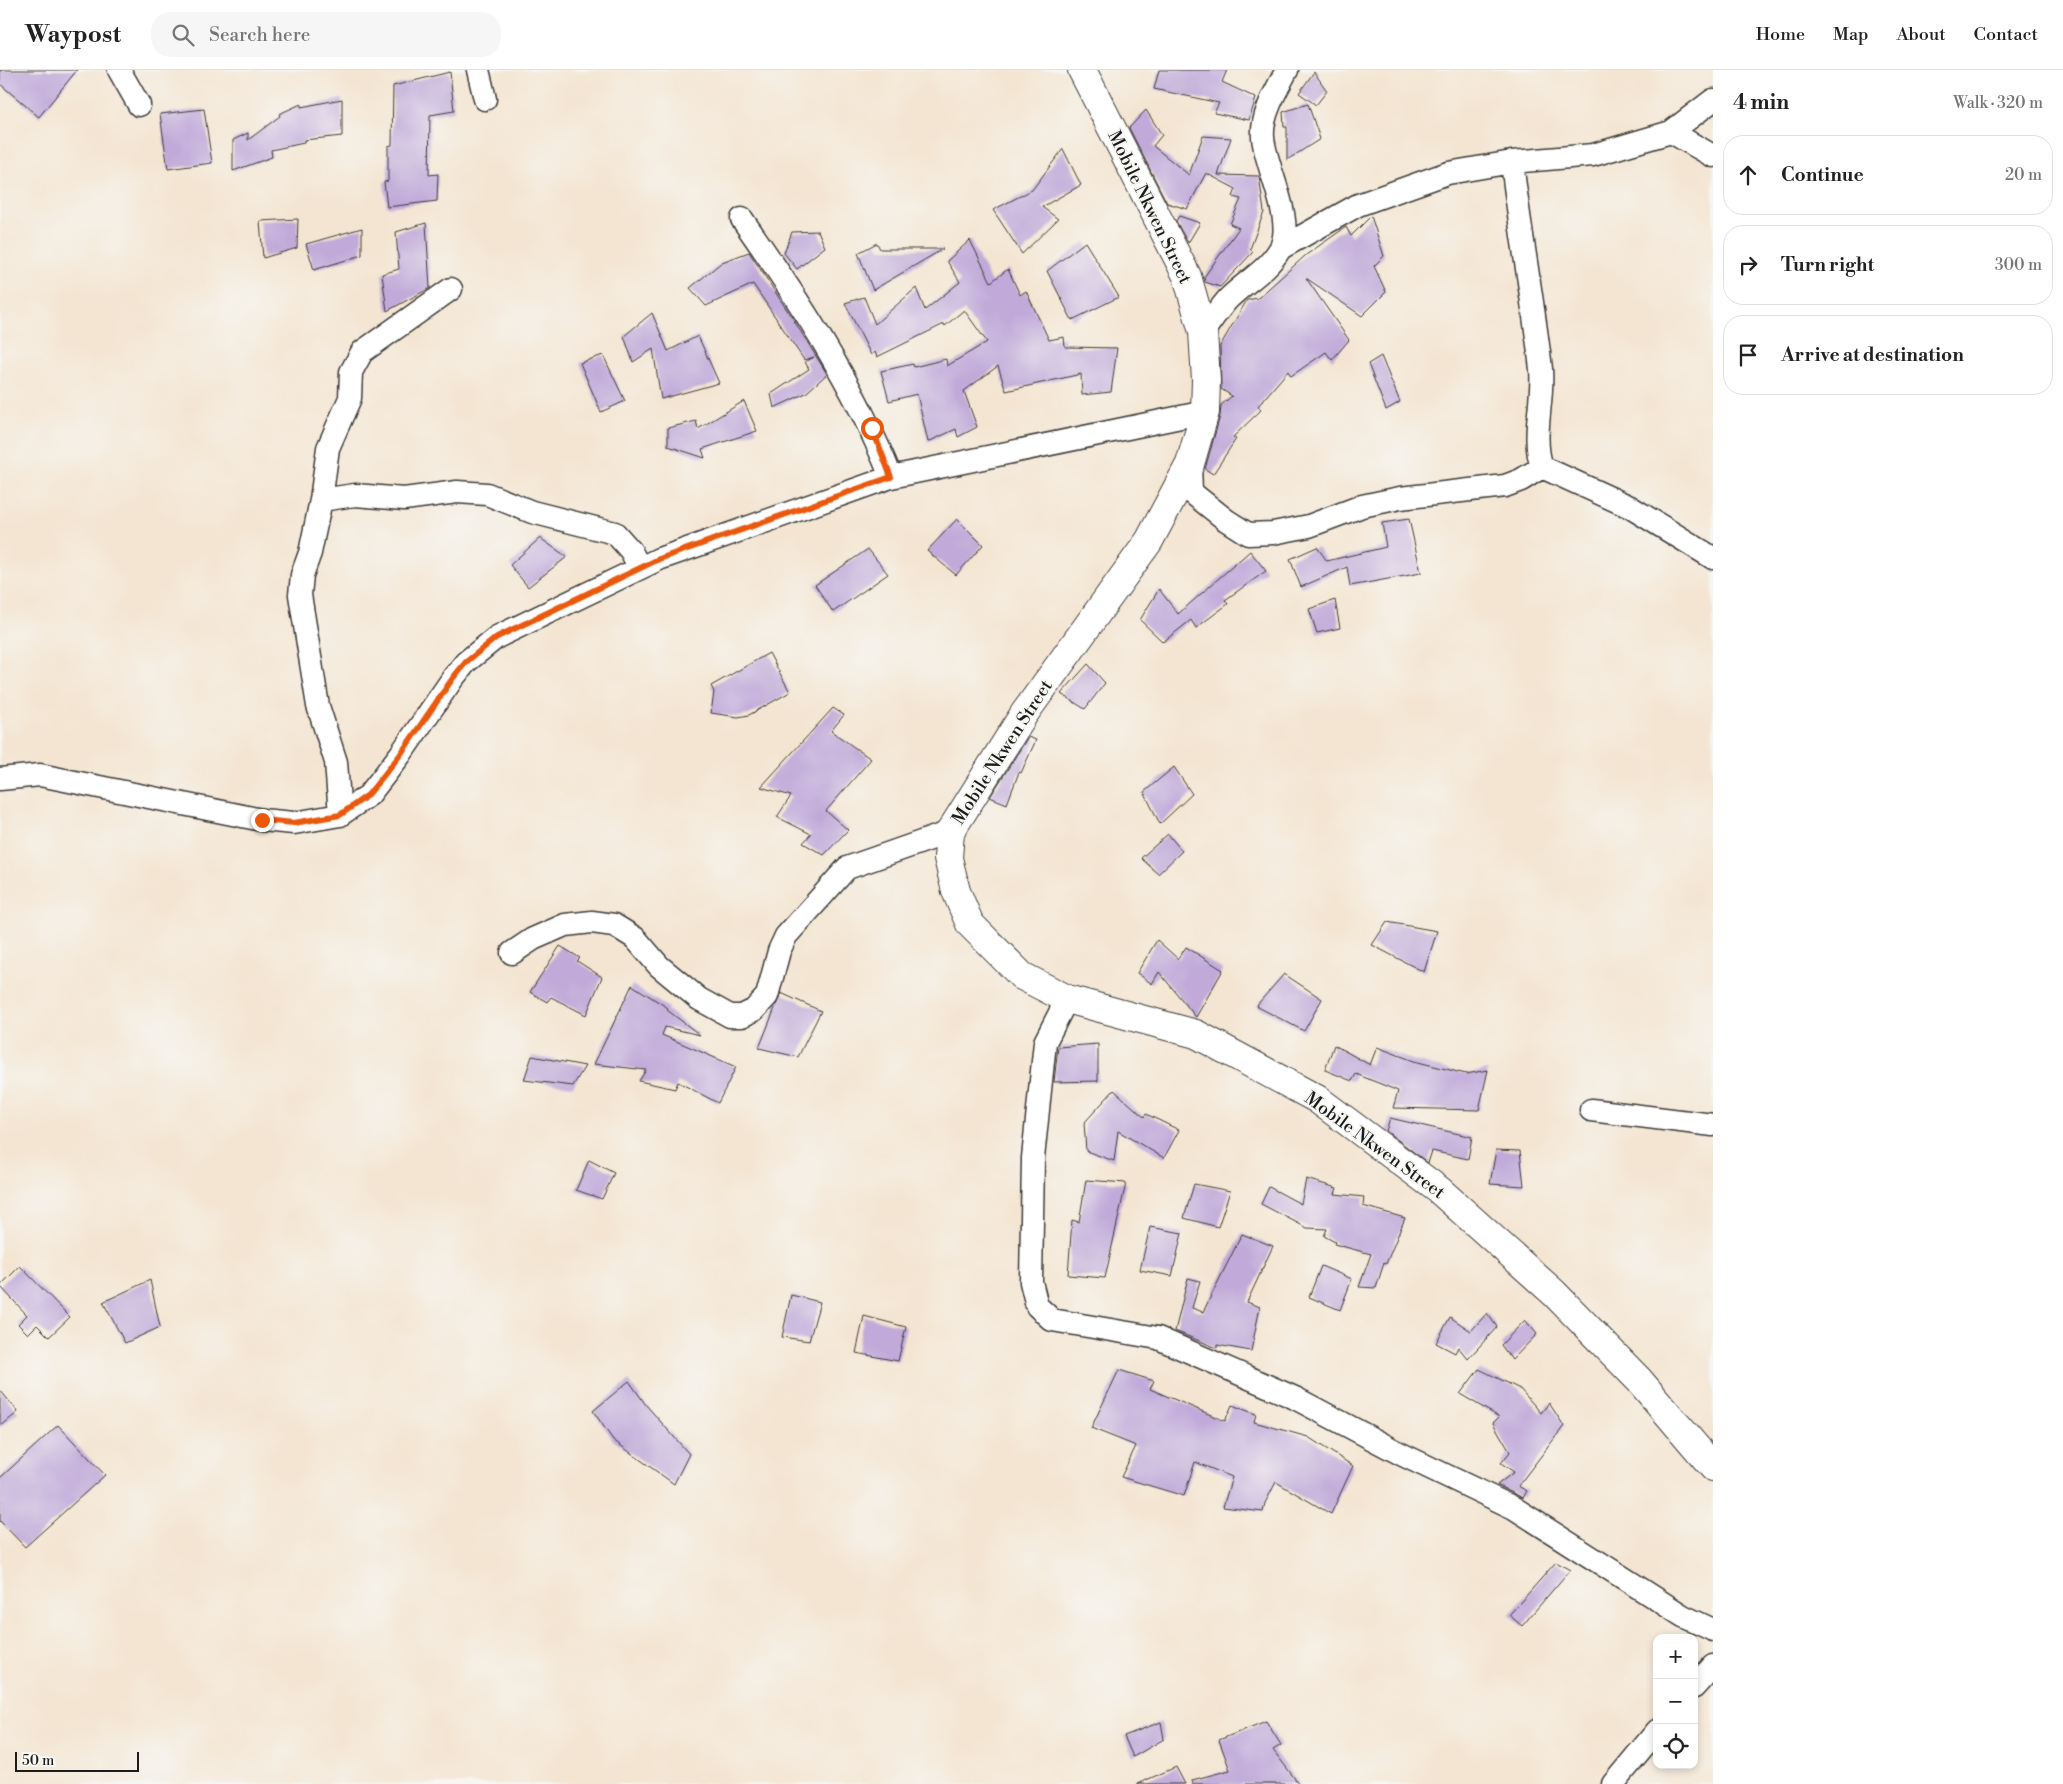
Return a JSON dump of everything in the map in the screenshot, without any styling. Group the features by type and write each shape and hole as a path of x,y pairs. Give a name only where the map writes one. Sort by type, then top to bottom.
{"highway":[{"name":"Mobile Nkwen Street","path":"1082,70 1187,276 1203,332 1206,380 1205,412 1190,464 1150,541 1024,714 950,832 948,858 956,891 970,924 1022,976 1067,999 1196,1034 1317,1100 1440,1190 1554,1293 1639,1380 1713,1467"}],"street":[{"path":"119,70 139,105"},
{"path":"478,70 485,99"},
{"path":"1281,248 1284,229 1282,208 1263,137 1266,117 1287,70"},
{"path":"1203,332 1228,299 1254,278 1281,248 1358,205 1448,173 1512,162 1593,155 1671,132 1713,100"},
{"path":"1671,132 1713,156"},
{"path":"1512,162 1541,371 1539,451 1542,467"},
{"path":"742,218 782,275 829,352 872,428 891,477"},
{"path":"340,815 336,762 318,706 300,595 302,575 310,552 321,500 328,448 350,398 351,372 362,352 451,289"},
{"path":"0,779 40,775 262,820 294,823 340,815 368,795 466,662 497,637 639,567 891,477 1205,412"},
{"path":"1190,464 1192,492 1226,520 1248,534 1273,533 1308,526 1362,506 1400,498 1504,486 1521,480 1542,467"},
{"path":"1542,467 1630,507 1713,558"},
{"path":"321,500 355,495 404,499 457,492 487,494 532,512 616,533 631,551 639,567"},
{"path":"512,953 533,939 565,924 592,922 614,925 635,938 659,966 699,999 730,1016 742,1016 754,1010 767,996 779,951 786,936 847,868 950,832"},
{"path":"1067,999 1045,1042 1032,1158 1031,1282 1037,1306 1052,1320 1158,1338 1295,1398 1403,1455 1514,1508 1684,1616 1713,1630"},
{"path":"1591,1110 1713,1125"},
{"path":"1698,1683 1713,1666"},
{"path":"1613,1784 1653,1736"}],"building":[{"path":"0,70 77,70 39,117 0,84"},
{"path":"1159,70 1227,70 1222,82 1256,98 1249,120 1214,113 1219,103 1154,89"},
{"path":"450,72 454,111 430,115 429,175 438,174 437,201 387,207 384,182 388,181 388,146 392,145 393,86"},
{"path":"1314,72 1327,91 1316,105 1299,93"},
{"path":"342,99 342,136 304,140 304,143 271,150 272,157 233,171 233,140 248,133 248,140 280,116 279,114 301,104 301,107"},
{"path":"1308,104 1320,139 1287,160 1287,127 1284,127 1283,112"},
{"path":"204,109 212,163 168,169 160,114"},
{"path":"1146,110 1162,135 1153,146 1189,175 1203,136 1231,138 1218,175 1259,176 1264,212 1250,249 1253,252 1220,287 1205,282 1204,277 1239,228 1230,224 1241,199 1233,197 1236,189 1206,173 1187,209 1167,203 1129,128"},
{"path":"1063,149 1081,185 1042,207 1058,219 1022,254 993,210 1032,190"},
{"path":"1179,216 1200,223 1188,243 1176,221"},
{"path":"1371,216 1384,256 1374,266 1386,292 1362,316 1306,278 1349,340 1332,360 1326,352 1291,376 1288,371 1258,406 1261,410 1233,437 1236,439 1213,474 1205,469 1220,416 1221,405 1232,396 1221,389 1220,346 1247,300 1258,298 1306,255 1346,227 1351,236"},
{"path":"298,219 297,248 263,258 260,221"},
{"path":"426,223 430,288 387,311 382,274 399,269 396,232"},
{"path":"362,228 362,255 314,270 306,244"},
{"path":"818,231 825,247 797,269 784,253 792,232"},
{"path":"970,240 991,282 1008,269 1020,295 1026,291 1049,340 1064,337 1065,347 1117,348 1111,392 1082,395 1081,374 1006,391 998,366 964,391 977,427 958,437 956,429 928,442 917,394 889,401 881,371 913,364 914,367 946,359 947,366 987,342 964,310 945,326 944,324 877,357 875,352 871,355 845,303 864,297 875,324 916,288 925,310 960,282 947,261"},
{"path":"1085,242 1119,297 1072,320 1047,271"},
{"path":"877,243 880,249 943,249 873,290 858,253"},
{"path":"749,252 827,374 806,393 774,408 771,394 809,369 805,362 814,357 804,360 753,284 706,306 690,288 722,262"},
{"path":"652,313 668,351 698,336 719,383 661,399 653,349 633,362 624,336"},
{"path":"603,355 625,401 601,412 580,363"},
{"path":"1381,356 1400,402 1386,410 1368,364"},
{"path":"744,401 757,431 702,449 705,458 668,446 668,428 696,421 698,429"},
{"path":"957,519 983,545 956,575 927,551"},
{"path":"1409,519 1421,573 1350,586 1347,567 1301,587 1290,559 1317,547 1327,561 1386,547 1382,523"},
{"path":"540,538 567,557 528,587 510,565"},
{"path":"868,549 888,574 833,612 815,585"},
{"path":"1250,551 1266,571 1225,600 1228,604 1196,628 1191,620 1163,642 1140,620 1159,589 1178,614"},
{"path":"1335,600 1340,628 1317,633 1309,609"},
{"path":"769,653 790,692 749,715 738,717 711,713 714,692 711,686"},
{"path":"1088,664 1105,683 1085,709 1061,694"},
{"path":"833,708 844,715 831,731 871,759 826,811 848,830 824,855 803,843 811,834 777,817 791,796 761,787"},
{"path":"1028,737 1036,740 1021,773 1019,772 1007,804 990,797"},
{"path":"1174,767 1192,794 1160,824 1144,792"},
{"path":"1168,834 1182,851 1158,874 1141,858"},
{"path":"1387,922 1437,931 1424,972 1372,945"},
{"path":"1157,940 1178,959 1186,947 1223,970 1196,1017 1159,972 1152,984 1137,973"},
{"path":"560,946 580,958 577,961 602,977 586,1015 551,997 547,1002 530,992"},
{"path":"1284,974 1322,999 1304,1031 1256,1006"},
{"path":"632,985 668,1008 667,1010 700,1035 665,1027 662,1035 736,1067 718,1103 678,1082 675,1089 639,1081 646,1070 594,1064"},
{"path":"781,993 821,1011 798,1057 759,1048"},
{"path":"1098,1044 1098,1081 1054,1082 1058,1047"},
{"path":"1334,1045 1370,1065 1377,1047 1414,1061 1466,1074 1488,1070 1479,1110 1393,1108 1398,1091 1356,1074 1352,1081 1325,1070"},
{"path":"532,1056 585,1066 573,1086 524,1080"},
{"path":"1114,1090 1144,1117 1146,1114 1179,1130 1164,1158 1118,1131 1114,1161 1086,1151 1084,1123"},
{"path":"1390,1118 1472,1137 1468,1159 1432,1151 1428,1163 1386,1131"},
{"path":"1496,1150 1520,1151 1524,1186 1490,1184"},
{"path":"589,1160 614,1173 602,1199 576,1190"},
{"path":"1306,1179 1337,1188 1335,1194 1364,1197 1363,1206 1405,1218 1386,1264 1384,1263 1376,1288 1359,1287 1371,1254 1334,1244 1335,1242 1324,1236 1327,1229 1307,1228 1261,1204 1269,1187 1301,1204"},
{"path":"1086,1180 1126,1183 1105,1278 1068,1275 1072,1220 1079,1222"},
{"path":"1194,1184 1230,1191 1218,1227 1184,1218"},
{"path":"1150,1227 1182,1233 1172,1276 1140,1270"},
{"path":"1242,1234 1273,1246 1247,1302 1260,1307 1251,1351 1217,1345 1217,1348 1175,1331 1188,1278 1200,1281 1192,1308 1203,1312"},
{"path":"20,1266 70,1317 49,1337 37,1325 28,1334 18,1324 27,1315 0,1286"},
{"path":"1321,1266 1352,1279 1340,1310 1309,1297"},
{"path":"150,1280 160,1327 125,1343 103,1302"},
{"path":"791,1295 820,1302 809,1341 782,1337"},
{"path":"1487,1313 1497,1327 1468,1359 1458,1347 1455,1353 1436,1343 1450,1317 1471,1331"},
{"path":"864,1316 906,1327 898,1361 856,1353"},
{"path":"1525,1320 1537,1334 1512,1360 1501,1345"},
{"path":"1479,1369 1520,1389 1541,1413 1549,1403 1564,1426 1518,1486 1527,1491 1523,1498 1497,1485 1514,1472 1501,1463 1510,1452 1493,1423 1499,1417 1460,1394"},
{"path":"1119,1370 1154,1381 1150,1389 1225,1421 1232,1405 1256,1414 1254,1422 1308,1437 1353,1466 1331,1514 1276,1482 1265,1503 1263,1512 1223,1507 1232,1477 1195,1462 1184,1496 1121,1477 1136,1446 1091,1428"},
{"path":"629,1381 646,1405 689,1454 674,1484 613,1440 593,1411"},
{"path":"0,1390 18,1412 0,1427"},
{"path":"58,1425 105,1475 25,1547 0,1521 0,1478"},
{"path":"1556,1562 1570,1570 1522,1626 1509,1615"},
{"path":"1266,1721 1281,1745 1273,1750 1299,1784 1193,1784 1192,1780 1230,1770 1219,1740"},
{"path":"1161,1722 1164,1739 1133,1757 1124,1736"},
{"path":"1176,1767 1185,1784 1137,1784"}],"route":[{"path":"262,820 294,823 340,815 368,795 400,755 466,662 497,637 639,567 891,477 872,428"}]}
